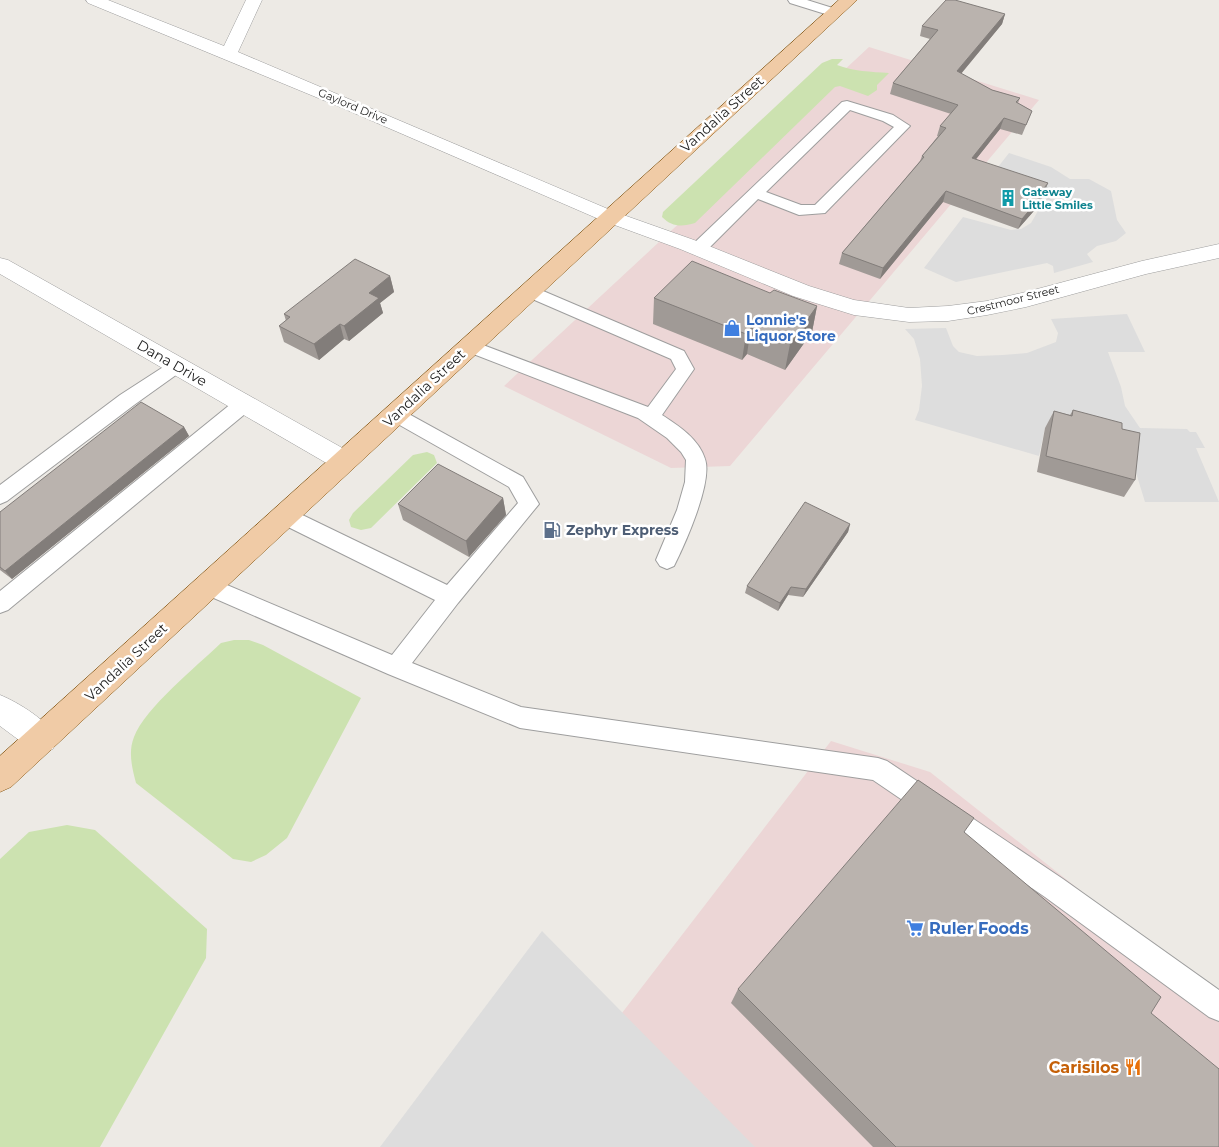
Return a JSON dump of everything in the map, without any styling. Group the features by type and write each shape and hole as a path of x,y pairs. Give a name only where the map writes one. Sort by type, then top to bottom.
{"main road":[{"name":"Vandalia Street","path":"0,777 610,217 842,7"}],"street":[{"name":"Gaylord Drive","path":"94,0 379,117 610,217"},
{"path":"228,55 254,0"},
{"name":"Crestmoor Street","path":"610,217 698,249 827,300 870,311 906,315 950,314 984,310 1183,256 1219,251"},
{"name":"Dana Drive","path":"0,265 344,461"},
{"path":"0,709 42,739"}],"lane":[{"path":"794,0 842,7"},
{"path":"698,249 756,193 847,106 888,118 903,126 820,210 799,210 756,193"},
{"path":"529,292 678,355 685,369 651,417"},
{"path":"469,346 651,417 668,428 682,441 695,458 698,477 667,560"},
{"path":"0,496 127,400 177,366"},
{"path":"0,604 244,404"},
{"path":"396,414 516,482 529,504 450,598 396,667"},
{"path":"285,516 450,598"},
{"path":"208,586 396,667 520,717 878,769 1054,888 1219,1007"}],"shaded area":[{"path":"869,47 1039,100 730,466 671,468 504,386"},
{"path":"1009,153 1051,167 1070,179 1089,179 1111,191 1117,220 1126,233 1116,241 1097,246 1087,254 1093,262 1054,273 1053,266 1047,263 956,282 924,268 963,217 1011,230 1021,229 1031,223 1042,204 991,176"},
{"path":"1127,314 1145,352 1108,352 1121,387 1125,406 1140,428 1187,429 1190,432 1196,432 1205,448 1196,448 1219,502 1145,502 1129,450 1045,428 1039,456 915,420 919,410 922,386 920,359 914,339 905,329 946,328 953,346 959,352 977,356 1003,355 1027,353 1056,342 1058,333 1051,319"},
{"path":"831,741 930,772 1219,1000 1219,1147 519,1147"},
{"path":"542,931 755,1147 380,1147"}],"green space":[{"path":"832,59 843,59 837,65 849,69 889,73 877,85 877,90 868,96 840,86 835,87 695,223 677,225 670,223 662,217 663,212 822,63"},
{"path":"427,452 434,455 437,463 371,528 361,530 351,527 349,520 353,513 413,455"},
{"path":"234,640 249,640 263,645 361,698 287,838 266,855 251,862 233,859 136,783 131,760 131,748 134,737 149,713 221,643"},
{"path":"67,825 95,830 207,929 206,958 100,1147 0,1147 0,859 29,832"}],"building":[{"path":"946,0 955,0 1005,14 957,71 992,90 1020,98 1016,102 1032,111 1026,125 1004,118 972,158 1048,183 1041,192 1044,193 1022,219 946,191 883,268 842,253 924,157 922,156 946,128 940,126 958,105 893,83 938,30 922,26"},
{"path":"355,259 390,276 369,293 379,298 344,326 340,324 314,344 279,326 290,317 284,314"},
{"path":"692,261 770,293 774,290 817,306 790,344 751,328 746,334 654,298"},
{"path":"141,402 184,427 5,571 0,567 0,512"},
{"path":"1073,410 1122,423 1122,429 1140,433 1135,480 1046,456 1054,411 1072,416"},
{"path":"438,464 503,498 466,541 398,504"},
{"path":"805,502 850,524 806,589 791,587 780,603 747,586"},
{"name":"Ruler Foods","path":"918,780 974,818 964,832 1161,997 1151,1013 1219,1069 1219,1147 896,1147 738,989"}],"place":[{"name":"Gateway Little Smiles","path":"1008,198"},
{"name":"Lonnie's Liquor Store","path":"732,328"},
{"name":"Zephyr Express","path":"552,530"},
{"name":"Ruler Foods","path":"915,928"},
{"name":"Carisilos","path":"1133,1067"}]}
